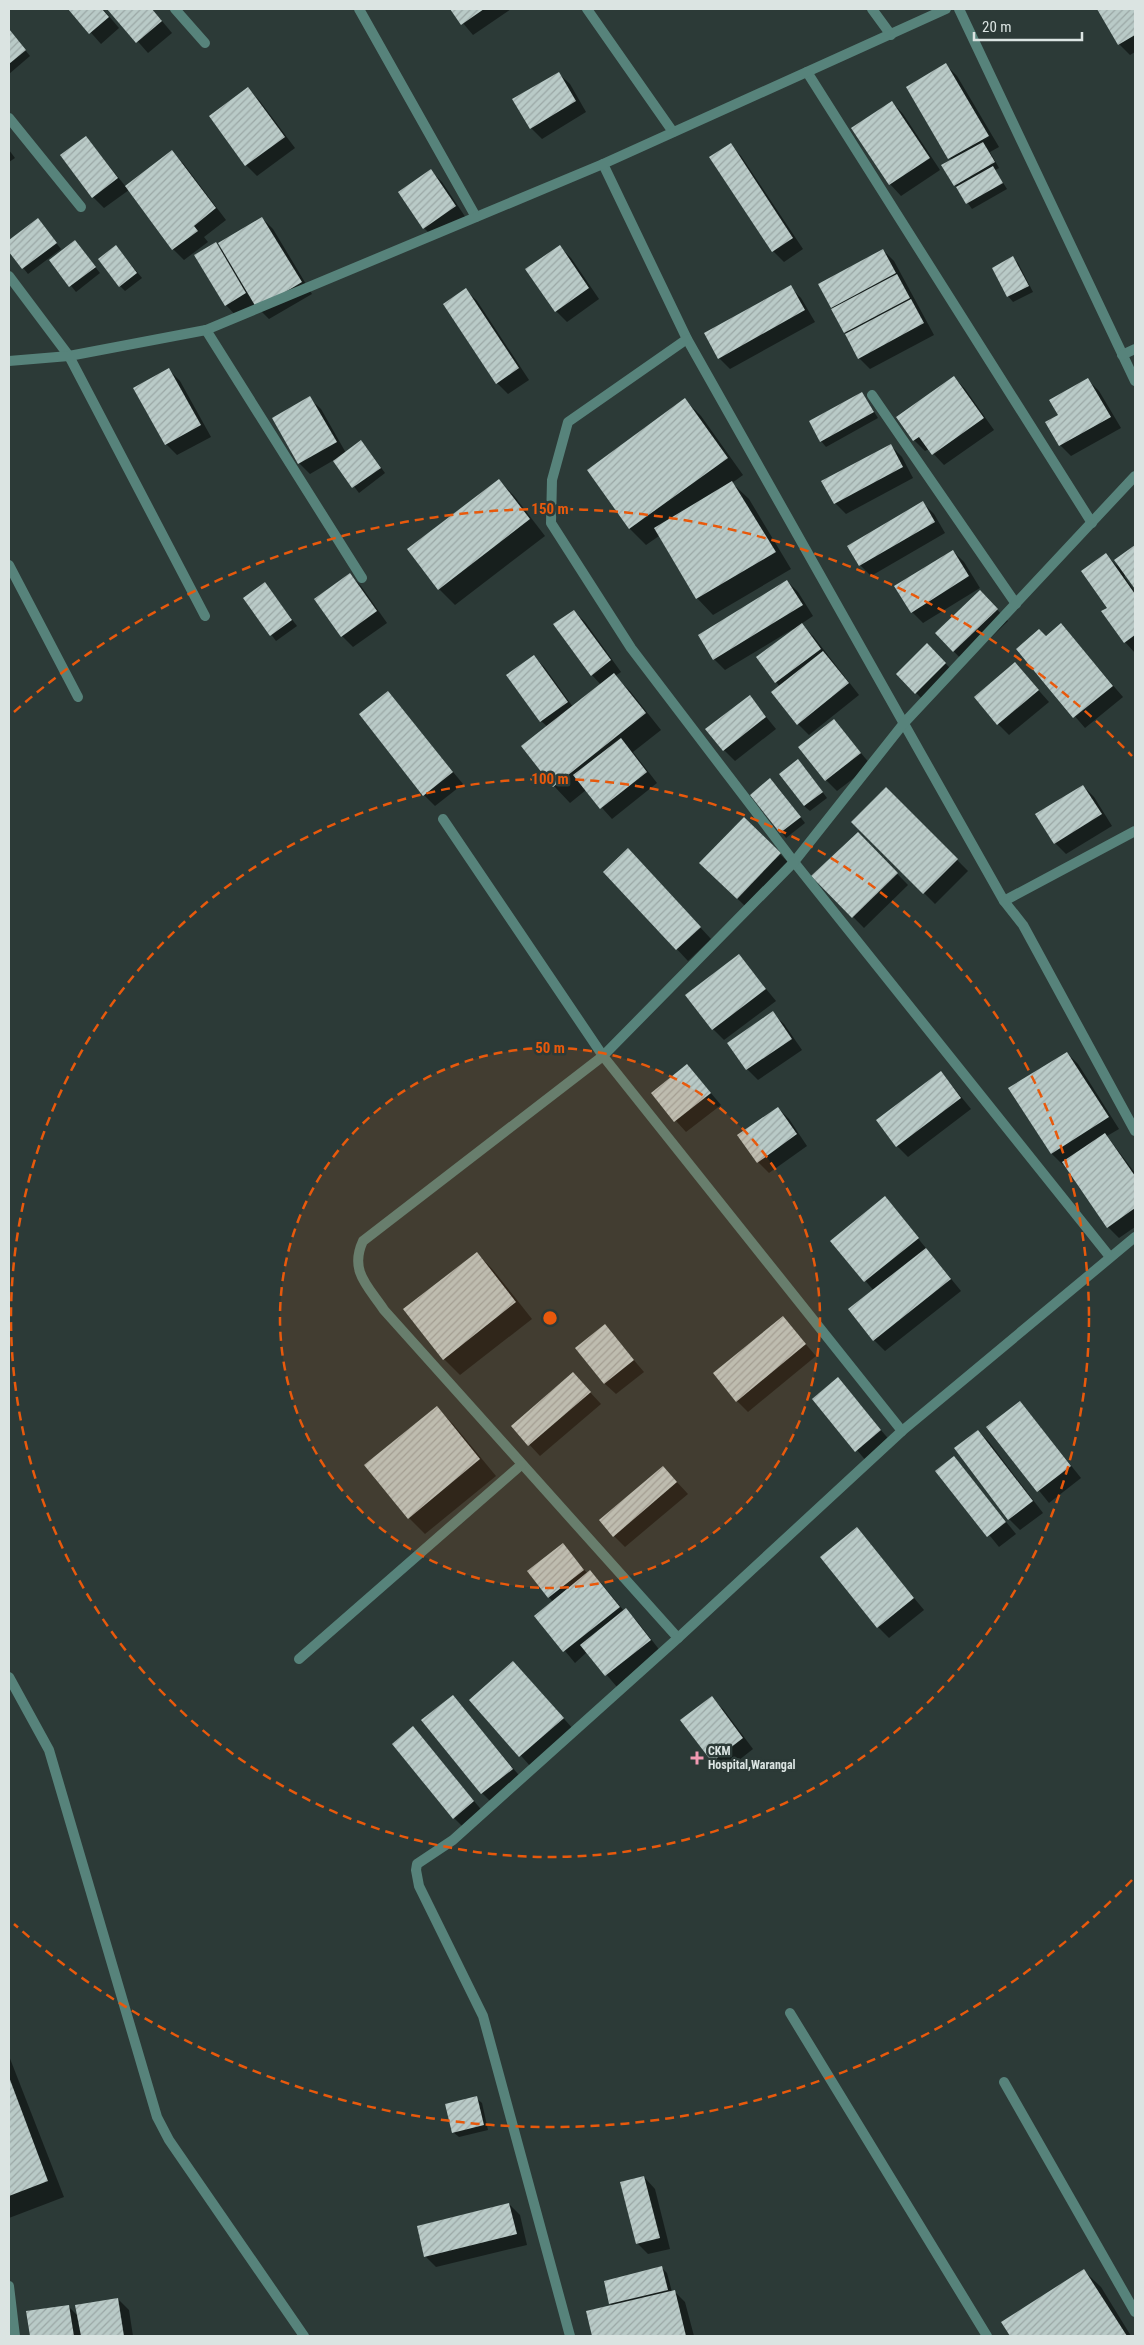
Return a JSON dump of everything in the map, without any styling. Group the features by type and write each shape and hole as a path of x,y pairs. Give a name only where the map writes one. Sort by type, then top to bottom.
{"street":[{"path":"175,9 205,43"},
{"path":"359,9 476,217"},
{"path":"587,9 673,132"},
{"path":"872,9 891,35"},
{"path":"9,361 69,356 206,330 603,164 946,9"},
{"path":"959,9 1135,381"},
{"path":"807,72 1092,523"},
{"path":"9,118 81,207"},
{"path":"603,164 687,339 1004,901 1023,925 1135,1131"},
{"path":"9,276 69,356 205,616"},
{"path":"206,330 362,578"},
{"path":"687,339 568,422 552,480 551,524 631,648 794,862 1110,1257"},
{"path":"1122,354 1135,349"},
{"path":"872,395 1016,604"},
{"path":"678,1638 384,1310 358,1271 357,1255 363,1241 603,1056 794,862 904,723 1135,476"},
{"path":"9,565 78,697"},
{"path":"443,819 603,1056 902,1431"},
{"path":"1004,901 1135,831"},
{"path":"570,2336 482,2016 419,1886 416,1870 417,1864 453,1840 678,1638 902,1431 1135,1237"},
{"path":"299,1659 521,1465"},
{"path":"9,1677 49,1750 157,2117 169,2140 304,2336"},
{"path":"790,2013 987,2336"},
{"path":"1004,2082 1135,2312"},
{"path":"9,2286 15,2336"}],"building":[{"path":"68,9 102,9 109,17 89,34"},
{"path":"107,9 152,9 162,21 136,43"},
{"path":"450,9 484,9 461,25"},
{"path":"1097,9 1135,9 1135,35 1118,45"},
{"path":"9,29 26,50 9,64"},
{"path":"946,63 989,136 948,159 906,87"},
{"path":"559,72 576,101 530,129 512,99"},
{"path":"248,87 285,137 245,166 209,116"},
{"path":"892,101 930,158 889,185 851,128"},
{"path":"86,136 118,178 92,198 60,155"},
{"path":"983,142 995,162 954,186 941,165"},
{"path":"731,143 793,238 772,252 709,157"},
{"path":"172,150 216,208 194,226 198,231 172,250 125,186"},
{"path":"993,166 1003,183 966,204 956,187"},
{"path":"431,169 456,206 423,229 398,192"},
{"path":"262,217 302,282 257,309 218,243"},
{"path":"38,218 57,243 22,269 9,252 9,240"},
{"path":"75,240 96,267 69,287 49,260"},
{"path":"216,242 246,293 225,306 194,255"},
{"path":"116,245 137,273 119,287 98,259"},
{"path":"560,245 589,288 555,312 525,269"},
{"path":"883,249 896,273 831,308 818,284"},
{"path":"1013,256 1029,286 1007,297 992,268"},
{"path":"897,274 910,298 844,333 831,309"},
{"path":"791,285 805,310 718,359 704,333"},
{"path":"466,288 519,368 496,384 443,304"},
{"path":"911,299 924,323 858,359 845,334"},
{"path":"169,368 201,425 165,445 133,388"},
{"path":"954,376 984,418 932,455 919,437 913,441 896,417"},
{"path":"1088,378 1111,417 1059,446 1045,422 1058,415 1049,400"},
{"path":"862,392 874,412 820,442 809,421"},
{"path":"310,396 337,442 298,464 272,418"},
{"path":"685,398 728,458 629,529 587,470"},
{"path":"361,440 381,468 352,488 333,461"},
{"path":"891,444 903,467 834,504 821,481"},
{"path":"499,479 530,519 438,590 407,549"},
{"path":"732,481 776,552 696,599 654,528"},
{"path":"923,501 935,522 859,566 847,546"},
{"path":"1135,545 1135,589 1114,560"},
{"path":"953,550 969,576 911,613 894,586"},
{"path":"1106,553 1135,594 1135,635 1124,643 1101,611 1107,608 1081,571"},
{"path":"350,573 377,611 341,637 314,599"},
{"path":"787,580 803,605 713,660 698,635"},
{"path":"265,582 292,620 270,636 243,598"},
{"path":"980,590 998,609 953,652 935,633"},
{"path":"574,610 611,660 591,676 553,624"},
{"path":"802,623 821,649 775,683 756,657"},
{"path":"1061,623 1113,686 1073,718 1016,649 1039,629 1046,636"},
{"path":"927,643 946,663 915,694 896,674"},
{"path":"823,651 849,683 797,725 771,692"},
{"path":"534,655 568,702 540,722 506,675"},
{"path":"1015,662 1039,690 997,725 974,697"},
{"path":"614,673 646,713 553,787 521,746"},
{"path":"388,691 453,772 423,796 359,714"},
{"path":"750,695 766,717 723,751 705,729"},
{"path":"834,719 861,753 825,781 798,747"},
{"path":"621,738 647,772 600,809 573,775"},
{"path":"798,759 823,792 804,806 779,774"},
{"path":"770,778 801,817 780,833 750,795"},
{"path":"1083,785 1102,814 1054,844 1035,814"},
{"path":"886,787 958,859 923,894 851,822"},
{"path":"744,817 781,853 737,899 699,863"},
{"path":"858,832 898,873 852,918 811,876"},
{"path":"628,848 701,927 676,950 603,872"},
{"path":"739,954 766,989 712,1030 685,995"},
{"path":"773,1011 792,1039 746,1070 727,1043"},
{"path":"1067,1052 1109,1117 1051,1154 1008,1088"},
{"path":"687,1064 711,1093 674,1122 651,1093"},
{"path":"941,1071 961,1098 896,1147 876,1120"},
{"path":"778,1107 797,1134 757,1163 737,1135"},
{"path":"1105,1133 1135,1176 1135,1208 1107,1228 1062,1162"},
{"path":"885,1196 919,1238 864,1282 830,1241"},
{"path":"926,1248 951,1279 873,1341 848,1309"},
{"path":"477,1252 516,1302 443,1360 403,1309"},
{"path":"783,1316 806,1344 736,1402 713,1373"},
{"path":"605,1324 634,1360 604,1384 575,1348"},
{"path":"573,1372 591,1392 528,1446 511,1426"},
{"path":"838,1377 881,1430 855,1452 812,1399"},
{"path":"1020,1401 1071,1466 1037,1492 986,1427"},
{"path":"437,1406 480,1459 408,1519 364,1465"},
{"path":"978,1430 1033,1501 1008,1520 954,1448"},
{"path":"954,1456 1006,1522 987,1537 935,1471"},
{"path":"663,1466 677,1482 613,1537 599,1520"},
{"path":"857,1527 914,1598 877,1628 820,1557"},
{"path":"563,1543 584,1570 548,1598 527,1571"},
{"path":"590,1570 620,1607 563,1652 534,1616"},
{"path":"626,1608 651,1640 605,1676 580,1645"},
{"path":"513,1661 564,1718 519,1757 469,1700"},
{"path":"453,1695 513,1769 481,1794 421,1720"},
{"path":"712,1696 743,1738 712,1762 680,1720"},
{"path":"413,1726 474,1801 453,1819 392,1744"},
{"path":"9,2077 48,2181 9,2196"},
{"path":"477,2096 484,2125 452,2133 445,2104"},
{"path":"644,2176 660,2238 636,2244 620,2182"},
{"path":"509,2203 517,2234 424,2257 417,2226"},
{"path":"662,2266 668,2290 609,2304 604,2281"},
{"path":"1084,2269 1127,2336 1010,2336 1001,2322"},
{"path":"675,2290 686,2336 592,2336 586,2311"},
{"path":"118,2298 124,2336 81,2336 75,2305"},
{"path":"69,2305 74,2336 30,2336 26,2311"}],"place":[{"name":"CKM Hospital,Warangal","path":"697,1758"}]}
